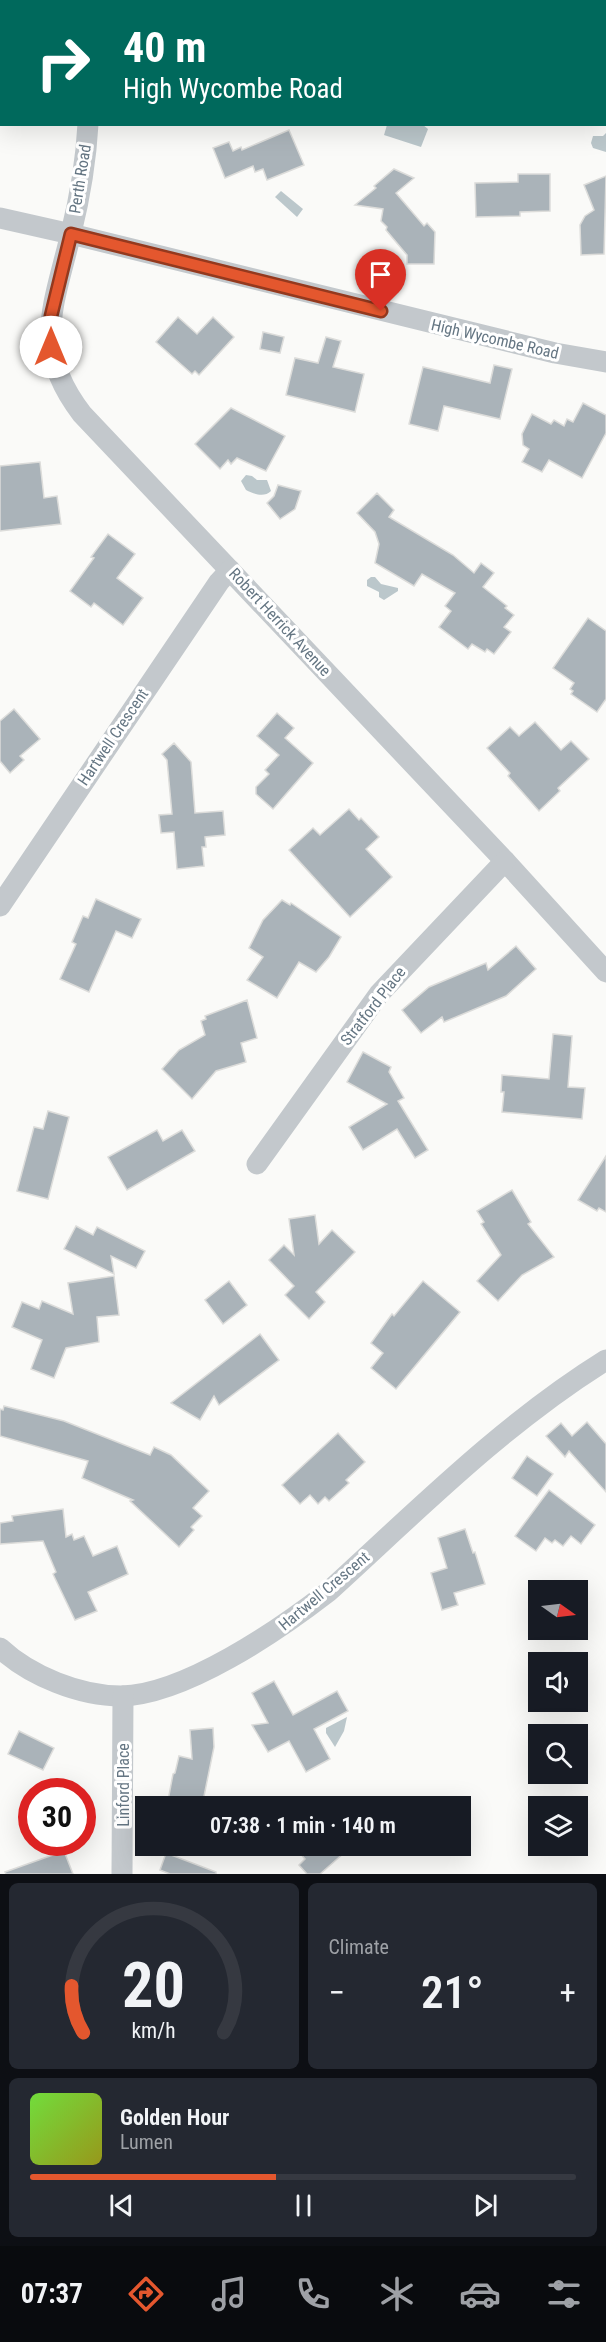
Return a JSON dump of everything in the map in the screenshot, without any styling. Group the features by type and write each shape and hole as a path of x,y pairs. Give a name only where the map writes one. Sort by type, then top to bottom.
{"street":[{"name":"Perth Road","path":"0,218 71,234 82,181 88,126"},
{"name":"High Wycombe Road","path":"71,234 450,328 555,353 606,362"},
{"name":"Robert Herrick Avenue","path":"71,234 51,316 51,347 58,375 67,395 82,414 505,861 606,972"},
{"name":"Hartwell Crescent","path":"0,906 199,611 230,570"},
{"name":"Stratford Place","path":"257,1164 379,994 505,861"},
{"name":"Hartwell Crescent","path":"0,1648 15,1662 52,1680 102,1694 123,1696 153,1691 179,1682 275,1631 328,1592 500,1436 574,1380 606,1360"},
{"name":"Linford Place","path":"123,1696 123,1874"}],"shaded area":[{"path":"387,126 424,126 428,129 421,147 384,135"},
{"path":"606,133 606,152 593,148 591,143 593,136 603,136"},
{"path":"281,191 303,209 297,217 275,197"},
{"path":"246,475 257,480 267,480 271,491 262,495 246,490 241,481"},
{"path":"375,577 381,584 398,588 398,591 384,600 379,597 379,592 367,586 367,580"},
{"path":"347,1717 344,1731 335,1747 326,1733 326,1728"}],"building":[{"path":"289,130 304,165 267,180 263,169 255,172 253,166 225,178 213,148 229,142 233,151 241,147 242,150"},
{"path":"394,169 414,178 396,193 424,226 427,223 435,232 434,264 407,264 407,255 381,221 383,209 355,205"},
{"path":"518,174 550,174 550,211 520,212 520,216 476,217 475,183 518,182"},
{"path":"606,176 604,254 581,255 580,225 585,216 594,210 584,185"},
{"path":"178,317 197,334 213,317 234,337 199,375 195,371 192,374 156,342"},
{"path":"263,332 284,337 280,353 260,349"},
{"path":"326,337 341,341 333,367 364,374 355,412 286,395 295,358 318,363"},
{"path":"494,365 512,369 500,419 444,406 438,431 409,424 423,367 490,383"},
{"path":"583,403 606,415 606,433 582,478 549,460 542,472 522,462 529,449 523,445 522,434 532,414 551,424 554,420 564,426 567,419 573,422"},
{"path":"231,408 285,436 266,471 237,458 231,464 228,460 220,469 195,444"},
{"path":"40,462 44,498 57,496 61,524 0,531 0,466"},
{"path":"278,485 301,491 295,509 280,519 267,503 274,496"},
{"path":"377,493 394,510 389,517 453,555 474,573 481,563 494,573 483,587 507,606 505,608 514,615 504,627 511,632 494,654 487,649 485,652 472,644 468,649 439,627 451,611 445,606 455,593 422,574 414,586 375,563 379,544 375,532 357,513"},
{"path":"108,534 135,554 117,578 143,598 123,625 94,603 91,607 70,591"},
{"path":"588,618 606,631 606,699 597,712 571,694 573,691 570,689 574,683 553,668"},
{"path":"14,709 40,739 20,756 24,760 10,773 0,761 0,721"},
{"path":"277,713 294,728 285,738 313,763 273,809 256,794 256,787 269,774 265,770 279,755 257,736"},
{"path":"535,722 561,750 571,741 589,759 558,788 560,791 539,811 508,776 510,773 487,748 510,727 519,736"},
{"path":"174,743 191,762 195,813 223,811 225,835 205,837 206,847 202,847 204,866 177,869 174,832 161,833 159,815 172,814 167,760 162,754"},
{"path":"349,809 379,837 366,849 392,877 350,917 289,850 313,828 320,835"},
{"path":"96,899 141,919 132,938 116,931 89,992 60,979 76,944 72,942 83,916 88,918"},
{"path":"282,900 290,905 291,903 341,937 329,957 316,972 299,962 277,998 247,980 263,957 249,948 263,920"},
{"path":"516,946 536,969 506,996 444,1022 442,1017 421,1033 402,1010 429,987 486,963 488,970"},
{"path":"247,1000 257,1038 241,1043 246,1062 216,1071 192,1099 162,1069 179,1050 205,1035 201,1021 206,1019 205,1016"},
{"path":"553,1034 572,1036 568,1087 585,1088 582,1119 502,1112 504,1092 501,1092 502,1075 549,1079"},
{"path":"363,1052 391,1067 389,1072 404,1098 398,1101 428,1150 415,1158 397,1129 363,1150 349,1127 387,1104 347,1082"},
{"path":"48,1111 69,1117 48,1199 17,1191 34,1127 43,1129"},
{"path":"157,1130 163,1141 182,1130 195,1151 127,1190 108,1157"},
{"path":"606,1156 606,1212 599,1208 597,1211 578,1200"},
{"path":"512,1190 531,1222 528,1224 554,1257 522,1275 498,1301 477,1281 501,1255 481,1224 484,1222 477,1211"},
{"path":"315,1215 319,1244 332,1230 355,1252 316,1292 325,1302 309,1319 285,1295 294,1286 269,1260 284,1245 294,1255 289,1219"},
{"path":"76,1226 93,1235 97,1227 145,1251 136,1268 111,1256 114,1274 64,1249"},
{"path":"114,1276 119,1315 97,1317 99,1342 66,1348 54,1378 31,1369 42,1340 12,1327 22,1302 39,1309 42,1301 73,1314 68,1283"},
{"path":"229,1281 247,1305 223,1324 205,1300"},
{"path":"423,1281 460,1312 396,1389 371,1368 383,1353 371,1343 392,1314 394,1316"},
{"path":"260,1334 279,1360 219,1405 214,1396 200,1420 171,1403"},
{"path":"4,1406 64,1421 150,1455 154,1447 171,1455 209,1491 193,1508 202,1516 191,1527 194,1530 179,1547 130,1501 133,1500 82,1478 88,1461 0,1436 0,1409 3,1410"},
{"path":"587,1422 606,1444 606,1492 569,1451 565,1457 546,1436 561,1423 572,1436"},
{"path":"338,1433 365,1462 346,1480 349,1483 329,1501 325,1497 318,1504 310,1495 300,1504 282,1485"},
{"path":"527,1456 553,1474 537,1496 512,1478"},
{"path":"549,1490 595,1525 581,1544 571,1536 563,1546 555,1540 552,1543 545,1538 536,1551 515,1536"},
{"path":"63,1509 66,1537 72,1534 74,1540 84,1536 93,1556 117,1546 128,1574 88,1592 97,1611 75,1620 53,1574 56,1572 43,1541 0,1544 0,1523 13,1521 12,1516"},
{"path":"465,1529 485,1584 454,1593 458,1605 442,1610 431,1573 447,1568 438,1538"},
{"path":"274,1681 293,1715 337,1691 348,1711 314,1729 330,1759 306,1772 289,1741 268,1752 252,1725 268,1723 252,1693"},
{"path":"213,1728 214,1747 204,1796 169,1796 179,1756 192,1759 190,1730"},
{"path":"19,1731 54,1748 43,1770 8,1754"},
{"path":"50,1856 66,1856 73,1874 6,1874 5,1872"},
{"path":"165,1856 174,1856 216,1872 216,1874 170,1874 160,1870"},
{"path":"302,1856 340,1856 320,1874 307,1874 299,1865 305,1859"}],"route":[{"path":"51,347 53,301 71,234 381,311"}]}
